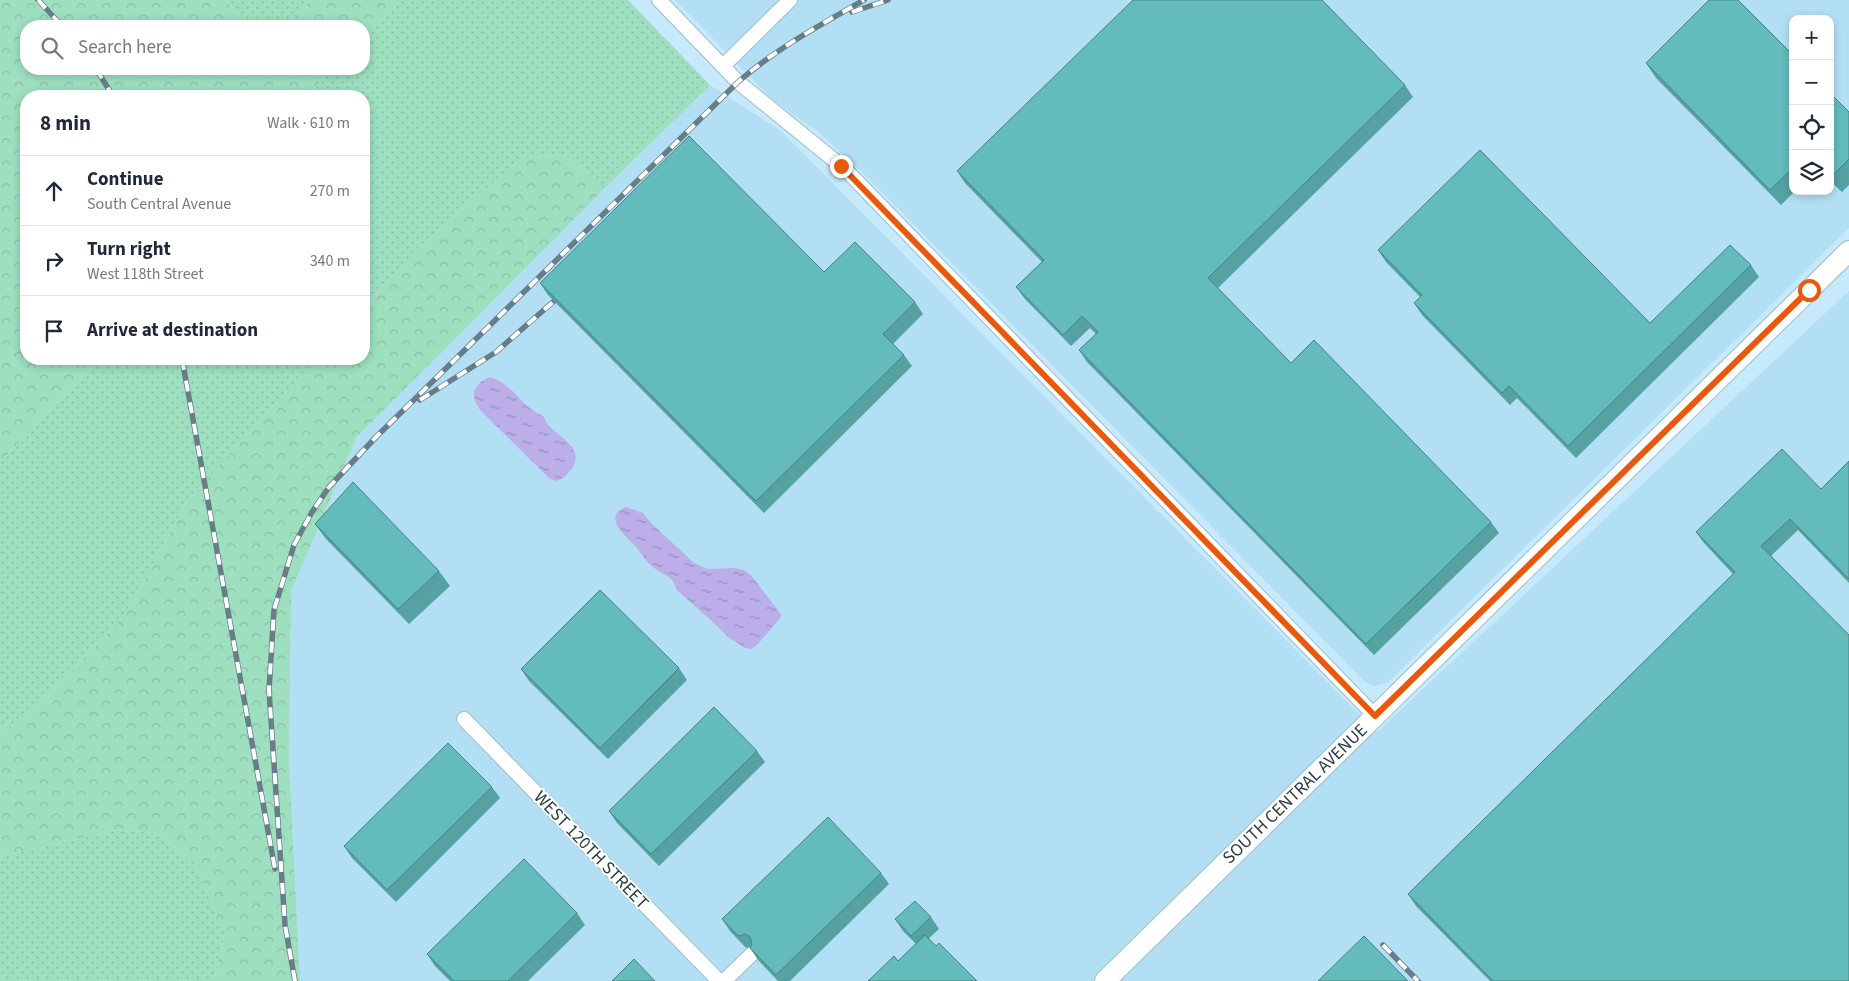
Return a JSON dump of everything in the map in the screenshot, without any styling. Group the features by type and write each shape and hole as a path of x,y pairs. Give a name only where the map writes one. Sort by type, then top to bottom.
{"street":[{"path":"659,0 738,82 845,169 1375,716"},
{"path":"723,66 790,0"},
{"name":"SOUTH CENTRAL AVENUE","path":"1105,981 1849,251"},
{"name":"WEST 120TH STREET","path":"464,719 719,981"},
{"path":"724,981 752,954"}],"shaded area":[{"path":"675,0 1849,0 1849,228 1387,683 1373,686 1365,682 860,170 817,131 773,100"},
{"path":"710,85 781,131 1377,732 1849,291 1849,981 300,981 289,760 291,591 357,438 416,374"}],"green space":[{"path":"0,0 227,0 241,20 20,20 20,75 327,75 312,90 20,90 20,365 94,365 0,462"},
{"path":"227,0 311,0 290,20 241,20"},
{"path":"311,0 401,0 370,32 370,20 290,20"},
{"path":"401,0 628,0 710,85 606,187 563,154 522,158 418,248 370,300 370,90 312,90 327,75 370,75 370,32"},
{"path":"563,154 606,187 357,437 291,591 289,760 300,981 207,981 215,976 225,932 194,863 157,833 115,830 0,857 0,733 43,701 124,616 187,501 311,365 370,365 370,300 418,248 522,158"},
{"path":"94,365 311,365 187,501 124,616 43,701 0,733 0,462"},
{"path":"115,830 157,833 194,863 225,932 215,976 207,981 0,981 0,857"}],"water":[{"path":"490,377 506,385 527,406 544,417 552,429 571,446 575,452 576,460 564,477 557,481 550,479 482,412 475,401 474,392 479,384"},
{"path":"626,507 643,513 652,524 694,563 707,569 735,568 744,570 751,575 780,613 781,617 757,645 751,649 745,648 728,637 676,589 671,579 649,563 618,527 616,516 619,511"}],"building":[{"path":"1133,0 1322,0 1405,85 1208,278 1291,363 1314,340 1491,522 1366,644 1079,350 1098,332 1082,316 1063,335 1016,287 1044,260 957,171"},
{"path":"1709,0 1738,0 1789,51 1789,172 1770,190 1646,63"},
{"path":"1834,97 1849,112 1849,159 1834,174"},
{"path":"689,136 824,272 855,242 915,302 883,334 904,355 756,501 540,283"},
{"path":"1480,150 1650,323 1730,245 1751,265 1568,446 1509,386 1502,393 1414,303 1422,295 1378,250"},
{"path":"1782,449 1821,489 1849,461 1849,579 1790,519 1761,546 1849,635 1849,981 1493,981 1408,894 1735,572 1696,532"},
{"path":"353,482 439,571 398,609 315,524"},
{"path":"600,590 679,668 600,748 521,669"},
{"path":"714,707 757,751 651,854 609,811"},
{"path":"448,743 492,787 387,890 344,846"},
{"path":"828,817 881,873 776,975 750,948 752,944 750,937 746,934 738,936 722,919"},
{"path":"524,859 577,913 508,981 454,981 427,954"},
{"path":"915,901 931,917 911,936 895,919"},
{"path":"925,935 936,946 939,943 977,981 868,981 894,956 898,961"},
{"path":"1364,936 1408,981 1318,981"},
{"path":"634,959 655,981 612,981"}],"railway":[{"path":"38,0 56,20"},
{"path":"295,981 285,925 269,690 274,610 294,545 312,512 329,487 376,437 738,82 783,48 864,0"},
{"path":"852,12 888,0"},
{"path":"100,75 109,90"},
{"path":"420,400 496,352 554,301"},
{"path":"183,365 275,869"},
{"path":"1383,945 1418,981"}],"route":[{"path":"841,166 1375,716 1809,290"}]}
